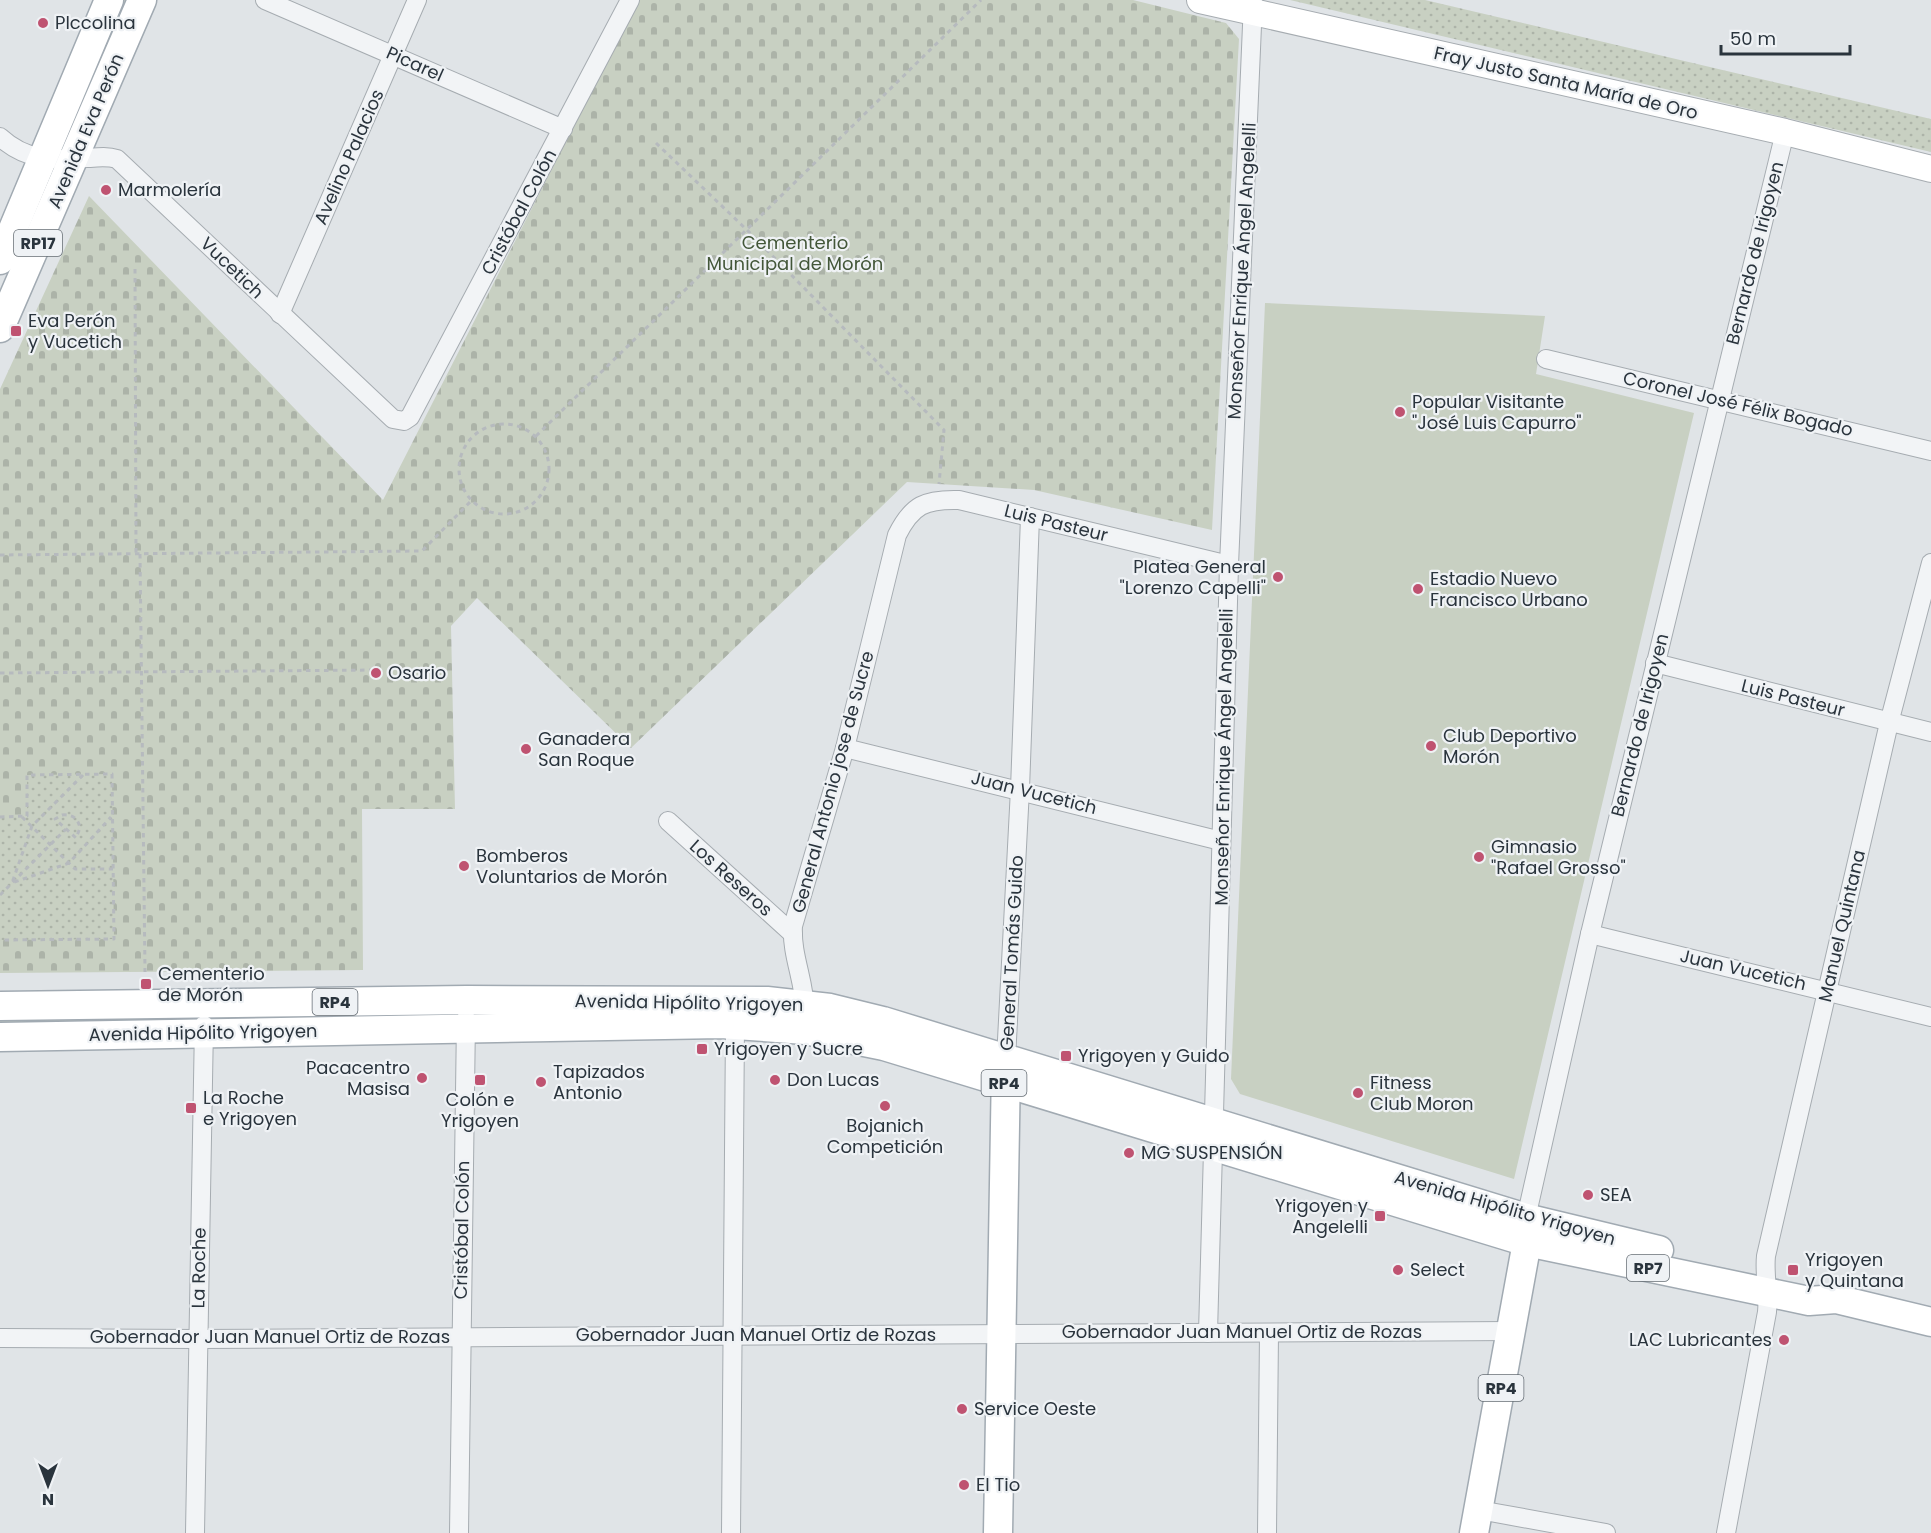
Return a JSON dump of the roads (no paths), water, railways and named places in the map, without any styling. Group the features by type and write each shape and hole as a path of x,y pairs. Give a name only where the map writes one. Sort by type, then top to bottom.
{"main road":[{"name":"Avenida Eva Perón","path":"0,260 109,0"},
{"name":"Avenida Eva Perón","path":"0,328 142,0"},
{"name":"Avenida Hipólito Yrigoyen","path":"0,1006 467,1000 767,1001 805,1017"},
{"name":"Avenida Hipólito Yrigoyen","path":"0,1037 735,1024 805,1017 883,1021 1006,1071 1526,1230 1767,1282 1813,1285 1836,1299 1931,1322"},
{"name":"General Tomás Guido","path":"998,1533 1006,1071"},
{"name":"Bernardo de Irigoyen","path":"1476,1522 1511,1330 1526,1230"}],"street":[{"name":"Picarel","path":"266,0 563,129"},
{"name":"Avelino Palacios","path":"280,314 417,0"},
{"name":"Cristóbal Colón","path":"404,422 416,407 630,0"},
{"name":"Fray Justo Santa María de Oro","path":"1200,0 1253,7 1785,132 1931,169"},
{"name":"Monseñor Enrique Ángel Angelelli","path":"1208,1333 1228,565 1253,7"},
{"name":"Bernardo de Irigoyen","path":"1526,1230 1590,934 1785,132"},
{"path":"0,137 24,155 43,160"},
{"name":"Vucetich","path":"43,160 104,157 117,159 393,419 404,422"},
{"name":"Coronel José Félix Bogado","path":"1546,359 1931,451"},
{"name":"Luis Pasteur","path":"897,535 909,513 922,504 937,500 959,500 1228,565"},
{"name":"General Tomás Guido","path":"1006,1071 1030,517"},
{"name":"General Antonio jose de Sucre","path":"805,1017 793,934 797,911 845,748 897,535"},
{"name":"Manuel Quintana","path":"1726,1533 1767,1282 1766,1256 1889,723 1931,563"},
{"name":"Luis Pasteur","path":"1655,663 1931,732"},
{"name":"Juan Vucetich","path":"845,748 1020,789 1221,841"},
{"name":"Los Reseros","path":"668,821 793,934"},
{"name":"Juan Vucetich","path":"1590,934 1931,1017"},
{"name":"Cristóbal Colón","path":"459,1533 467,1000"},
{"name":"La Roche","path":"195,1533 203,1004"},
{"path":"731,1533 735,1024"},
{"name":"Gobernador Juan Manuel Ortiz de Rozas","path":"0,1338 197,1339 1511,1330"},
{"path":"1267,1533 1269,1333"},
{"path":"1476,1522 1606,1533"}],"place":[{"name":"PIccolina","path":"43,23"},
{"name":"Marmolería","path":"106,190"},
{"name":"Eva Perón y Vucetich","path":"16,331"},
{"name":"Popular Visitante \"José Luis Capurro\"","path":"1400,412"},
{"name":"Platea General \"Lorenzo Capelli\"","path":"1278,577"},
{"name":"Estadio Nuevo Francisco Urbano","path":"1418,589"},
{"name":"Osario","path":"376,673"},
{"name":"Club Deportivo Morón","path":"1431,746"},
{"name":"Ganadera San Roque","path":"526,749"},
{"name":"Gimnasio \"Rafael Grosso\"","path":"1479,857"},
{"name":"Bomberos Voluntarios de Morón","path":"464,866"},
{"name":"Cementerio de Morón","path":"146,984"},
{"name":"Yrigoyen y Sucre","path":"702,1049"},
{"name":"Yrigoyen y Guido","path":"1066,1056"},
{"name":"Pacacentro Masisa","path":"422,1078"},
{"name":"Colón e Yrigoyen","path":"480,1080"},
{"name":"Don Lucas","path":"775,1080"},
{"name":"Tapizados Antonio","path":"541,1082"},
{"name":"Fitness Club Moron","path":"1358,1093"},
{"name":"Bojanich Competición","path":"885,1106"},
{"name":"La Roche e Yrigoyen","path":"191,1108"},
{"name":"MG SUSPENSIÓN","path":"1129,1153"},
{"name":"SEA","path":"1588,1195"},
{"name":"Yrigoyen y Angelelli","path":"1380,1216"},
{"name":"Select","path":"1398,1270"},
{"name":"Yrigoyen y Quintana","path":"1793,1270"},
{"name":"LAC Lubricantes","path":"1784,1340"},
{"name":"Service Oeste","path":"962,1409"},
{"name":"El Tio","path":"964,1485"}],"park label":[{"name":"Cementerio Municipal de Morón","path":"795,253"}]}
